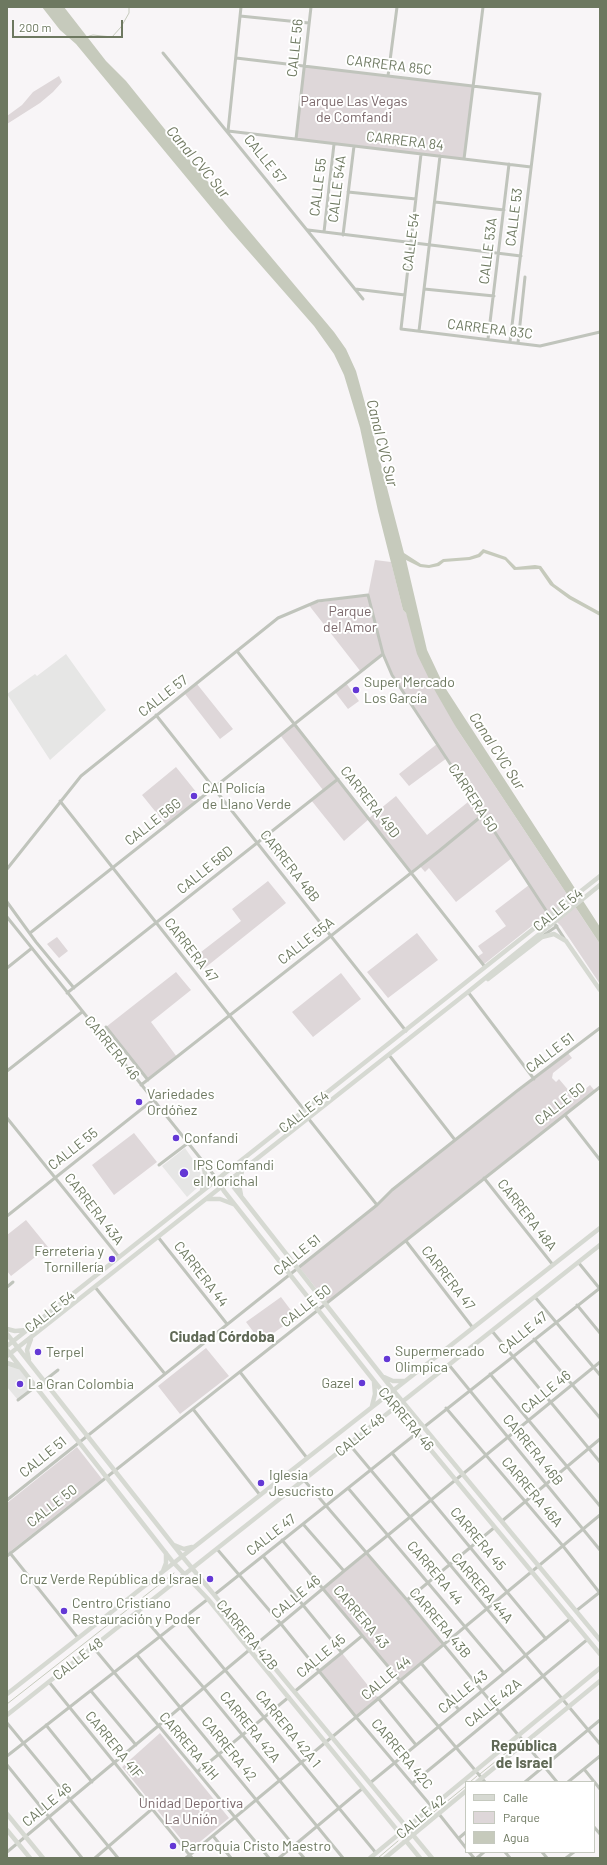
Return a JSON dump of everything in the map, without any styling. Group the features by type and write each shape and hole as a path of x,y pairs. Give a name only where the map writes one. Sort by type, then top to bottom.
{"street":[{"name":"CALLE 57","path":"241,7 228,131 363,299"},
{"name":"CALLE 56","path":"296,139 311,7"},
{"path":"388,76 397,7"},
{"path":"464,159 483,7"},
{"path":"240,16 309,23"},
{"path":"163,52 228,131"},
{"name":"CARRERA 85C","path":"236,58 540,94"},
{"name":"CALLE 53","path":"510,342 540,94"},
{"name":"CARRERA 84","path":"228,131 531,167"},
{"name":"CALLE 55","path":"324,232 334,144"},
{"name":"CALLE 54A","path":"343,234 354,146"},
{"name":"CALLE 54","path":"401,329 421,154"},
{"path":"419,331 440,156"},
{"name":"CALLE 53A","path":"488,339 509,164"},
{"path":"348,192 416,199"},
{"path":"435,202 504,210"},
{"path":"307,230 520,256"},
{"path":"518,343 524,276"},
{"path":"355,289 405,295"},
{"path":"424,289 494,296"},
{"name":"CARRERA 83C","path":"401,329 540,346 600,332"},
{"name":"CALLE 57","path":"7,869 81,776 278,618 308,604 347,596 368,595"},
{"name":"CARRERA 50","path":"368,595 383,654 389,669 400,688 600,990"},
{"name":"CARRERA 49D","path":"237,651 485,967"},
{"name":"CALLE 56G","path":"30,933 105,876 113,868 383,654"},
{"name":"CARRERA 48B","path":"156,715 406,1031"},
{"name":"CALLE 56D","path":"67,993 338,779"},
{"name":"CARRERA 47","path":"60,801 305,1111"},
{"name":"CALLE 55A","path":"141,1085 484,814"},
{"name":"CALLE 54","path":"7,1346 600,876"},
{"name":"CALLE 54","path":"8,1354 34,1336 229,1181 242,1169 468,992 546,927 600,885"},
{"path":"7,902 74,988"},
{"name":"CARRERA 46","path":"7,917 61,982 67,993 82,1012 217,1179 221,1187 235,1205 386,1396 600,1654"},
{"name":"CALLE 54","path":"468,992 557,926"},
{"path":"542,937 554,934 566,940"},
{"path":"7,968 32,948"},
{"path":"468,992 534,1079"},
{"path":"7,1071 82,1012"},
{"name":"CARRERA 46","path":"106,1027 148,1080"},
{"name":"CALLE 51","path":"7,1500 377,1205 392,1190 454,1140 600,1028"},
{"path":"388,1054 454,1140"},
{"name":"CALLE 50","path":"8,1554 600,1087"},
{"name":"CALLE 55","path":"7,1216 153,1100"},
{"path":"564,1115 600,1160"},
{"name":"CARRERA 43A","path":"7,1118 119,1257"},
{"path":"308,1118 377,1205"},
{"path":"160,1165 188,1143"},
{"path":"201,1191 206,1179 203,1163"},
{"path":"242,1169 239,1185 243,1200"},
{"name":"CARRERA 48A","path":"484,1178 553,1265"},
{"path":"217,1179 229,1181"},
{"name":"CARRERA 46","path":"229,1181 393,1390 600,1640"},
{"path":"206,1199 220,1200 235,1205"},
{"name":"CALLE 48","path":"7,1694 600,1228"},
{"path":"260,1236 267,1230"},
{"name":"CARRERA 44","path":"158,1237 227,1324"},
{"name":"CARRERA 47","path":"406,1241 473,1328"},
{"name":"CALLE 48","path":"7,1715 139,1612 402,1401 600,1245"},
{"path":"578,1262 600,1288"},
{"path":"7,1287 13,1282"},
{"path":"95,1287 165,1374"},
{"name":"CALLE 47","path":"424,1427 556,1321 600,1288"},
{"path":"535,1296 600,1375"},
{"path":"577,1305 600,1333"},
{"path":"7,1329 20,1331 34,1325"},
{"path":"492,1331 600,1462"},
{"name":"CARRERA 42B","path":"7,1334 192,1569 432,1858"},
{"path":"31,1364 27,1348 34,1336"},
{"path":"534,1339 600,1418"},
{"name":"CARRERA 42B","path":"8,1354 174,1563 208,1599 420,1858"},
{"name":"CALLE 46","path":"7,1852 344,1571 367,1554 600,1362"},
{"path":"7,1363 21,1369"},
{"name":"CARRERA 46B","path":"448,1365 600,1550"},
{"path":"44,1380 58,1370"},
{"path":"240,1372 307,1458"},
{"path":"490,1374 600,1506"},
{"path":"30,1381 33,1383 38,1383 41,1379 40,1376"},
{"path":"382,1376 393,1381 405,1381"},
{"path":"372,1407 375,1394 374,1380"},
{"path":"18,1400 35,1387"},
{"name":"CARRERA 46A","path":"446,1408 526,1501 600,1592"},
{"path":"193,1409 260,1495"},
{"name":"CALLE 47","path":"214,1595 417,1433"},
{"path":"502,1521 600,1439"},
{"name":"CARRERA 44A","path":"349,1444 600,1744"},
{"name":"CARRERA 45","path":"392,1453 546,1639"},
{"name":"CARRERA 43B","path":"304,1480 407,1600 556,1781"},
{"name":"CARRERA 44","path":"348,1488 504,1673"},
{"name":"CALLE 44","path":"186,1858 191,1857 213,1836 256,1800 600,1515"},
{"path":"303,1524 344,1571"},
{"path":"407,1600 495,1527"},
{"name":"CARRERA 43","path":"282,1540 482,1779"},
{"path":"173,1545 184,1548 196,1546"},
{"name":"CARRERA 42C","path":"217,1549 432,1807"},
{"path":"162,1573 166,1563 165,1551"},
{"path":"8,1554 78,1638"},
{"path":"263,1556 302,1606 342,1653"},
{"path":"576,1611 600,1592"},
{"path":"7,1756 208,1599"},
{"name":"CARRERA 42A","path":"139,1612 161,1636 343,1858"},
{"name":"CALLE 43","path":"370,1783 571,1618"},
{"name":"CARRERA 42A 1","path":"182,1619 376,1853"},
{"name":"CALLE 45","path":"294,1692 362,1636"},
{"name":"CALLE 42A","path":"413,1784 588,1639"},
{"name":"CARRERA 41H","path":"93,1648 269,1858"},
{"name":"CARRERA 42","path":"137,1655 304,1858"},
{"path":"421,1663 459,1710"},
{"name":"CALLE 42","path":"370,1858 476,1772 518,1735 600,1668"},
{"path":"482,1779 524,1742 600,1681"},
{"name":"CARRERA 41F","path":"49,1682 191,1857"},
{"path":"91,1690 136,1745"},
{"path":"197,1772 289,1697"},
{"path":"378,1698 416,1745"},
{"path":"526,1781 600,1720"},
{"path":"7,1723 118,1858"},
{"path":"46,1725 92,1782"},
{"path":"569,1781 600,1756"},
{"path":"7,1765 82,1858"},
{"path":"584,1769 594,1781"},
{"path":"280,1858 363,1788"},
{"name":"CALLE 42","path":"385,1858 465,1792"},
{"path":"95,1858 152,1809"},
{"path":"7,1814 43,1858"},
{"path":"439,1814 465,1847"},
{"path":"7,1830 30,1858"},
{"path":"459,1838 465,1833"},
{"path":"213,1836 231,1858"}],"shaded area":[{"path":"66,654 106,710 50,760 7,694 35,674 37,676"},
{"name":"IPS Comfandi el Morichal","path":"185,1148 199,1168 201,1175 198,1187 187,1197 162,1166"},
{"name":"La Gran Colombia","path":"7,1363 17,1366 35,1387 18,1400 7,1387"}],"green space":[{"name":"Parque Las Vegas de Comfandi","path":"304,66 473,86 464,159 296,139"},
{"path":"59,76 62,82 53,92 40,103 7,124 7,116 22,105 33,92"},
{"name":"Parque del Amor","path":"375,560 391,562 403,610 406,613 457,729 600,944 600,984 561,926 548,913 483,965 477,957 483,953 478,946 506,926 495,911 529,885 512,858 456,902 429,868 425,872 419,865 410,872 369,819 344,841 311,800 323,790 280,735 294,724 369,818 396,796 427,835 473,798 447,758 409,786 399,774 437,744 400,688 383,655 361,672 308,604 368,595"},
{"path":"346,683 359,701 348,709 335,692"},
{"path":"197,684 233,729 220,739 185,694"},
{"path":"176,767 201,798 167,826 142,795"},
{"path":"268,881 286,903 201,971 192,959 241,921 232,909"},
{"path":"417,933 438,960 388,998 367,972"},
{"path":"57,937 68,951 59,958 47,944"},
{"path":"176,972 191,990 151,1022 177,1057 148,1080 106,1027"},
{"path":"341,973 361,999 313,1037 292,1012"},
{"path":"568,1053 572,1058 553,1073 552,1078 556,1082 559,1079 575,1098 590,1085 595,1091 328,1303 299,1267 377,1205 392,1190"},
{"path":"134,1133 157,1162 114,1195 92,1165"},
{"path":"26,1220 48,1247 11,1276 7,1271 7,1235"},
{"path":"281,1297 296,1317 261,1342 246,1322"},
{"path":"206,1348 229,1376 180,1414 158,1386"},
{"path":"77,1447 102,1479 7,1554 7,1503"},
{"path":"367,1554 443,1645 400,1681 323,1589"},
{"path":"342,1653 378,1698 356,1717 319,1672"},
{"name":"Unidad Deportiva La Unión","path":"160,1733 229,1818 190,1850 122,1767"}],"water":[{"path":"42,7 64,7 106,61 126,81 188,158 334,332 346,349 356,371 404,553 421,564 429,565 437,563 443,559 469,557 478,554 483,549 506,557 516,567 535,565 541,566 554,584 571,596 600,612 600,616 569,599 550,585 539,569 514,570 505,560 484,553 480,557 470,560 444,562 439,566 429,568 420,567 406,560 427,650 444,686 600,927 600,944 457,729 434,689 417,654 406,613 403,610 378,511 360,428 344,375 334,354 314,326 229,229 76,44 60,30"}],"waterway":[{"path":"89,36 112,37 121,27 129,13 129,7"},
{"path":"7,1704 174,1573"},
{"path":"480,1774 517,1744"},
{"path":"471,1781 477,1776"},
{"path":"414,1828 465,1787"},
{"path":"378,1858 398,1841"}],"place":[{"name":"Super Mercado Los García","path":"356,690"},
{"name":"CAI Policía de Llano Verde","path":"194,796"},
{"name":"Variedades Ordóñez","path":"139,1102"},
{"name":"Confandi","path":"176,1138"},
{"name":"IPS Comfandi el Morichal","path":"184,1173"},
{"name":"Ferreteria y Tornillería","path":"112,1259"},
{"name":"Terpel","path":"38,1352"},
{"name":"Supermercado Olimpica","path":"387,1359"},
{"name":"Gazel","path":"362,1383"},
{"name":"La Gran Colombia","path":"20,1384"},
{"name":"Iglesia Jesucristo","path":"261,1483"},
{"name":"Cruz Verde República de Israel","path":"210,1579"},
{"name":"Centro Cristiano Restauración y Poder","path":"64,1611"},
{"name":"Parroquia Cristo Maestro","path":"173,1846"}],"district":[{"name":"Ciudad Córdoba","path":"222,1337"},
{"name":"República de Israel","path":"524,1754"}],"water label":[{"name":"Canal CVC Sur","path":"198,162"},
{"name":"Canal CVC Sur","path":"382,443"},
{"name":"Canal CVC Sur","path":"497,751"}]}
